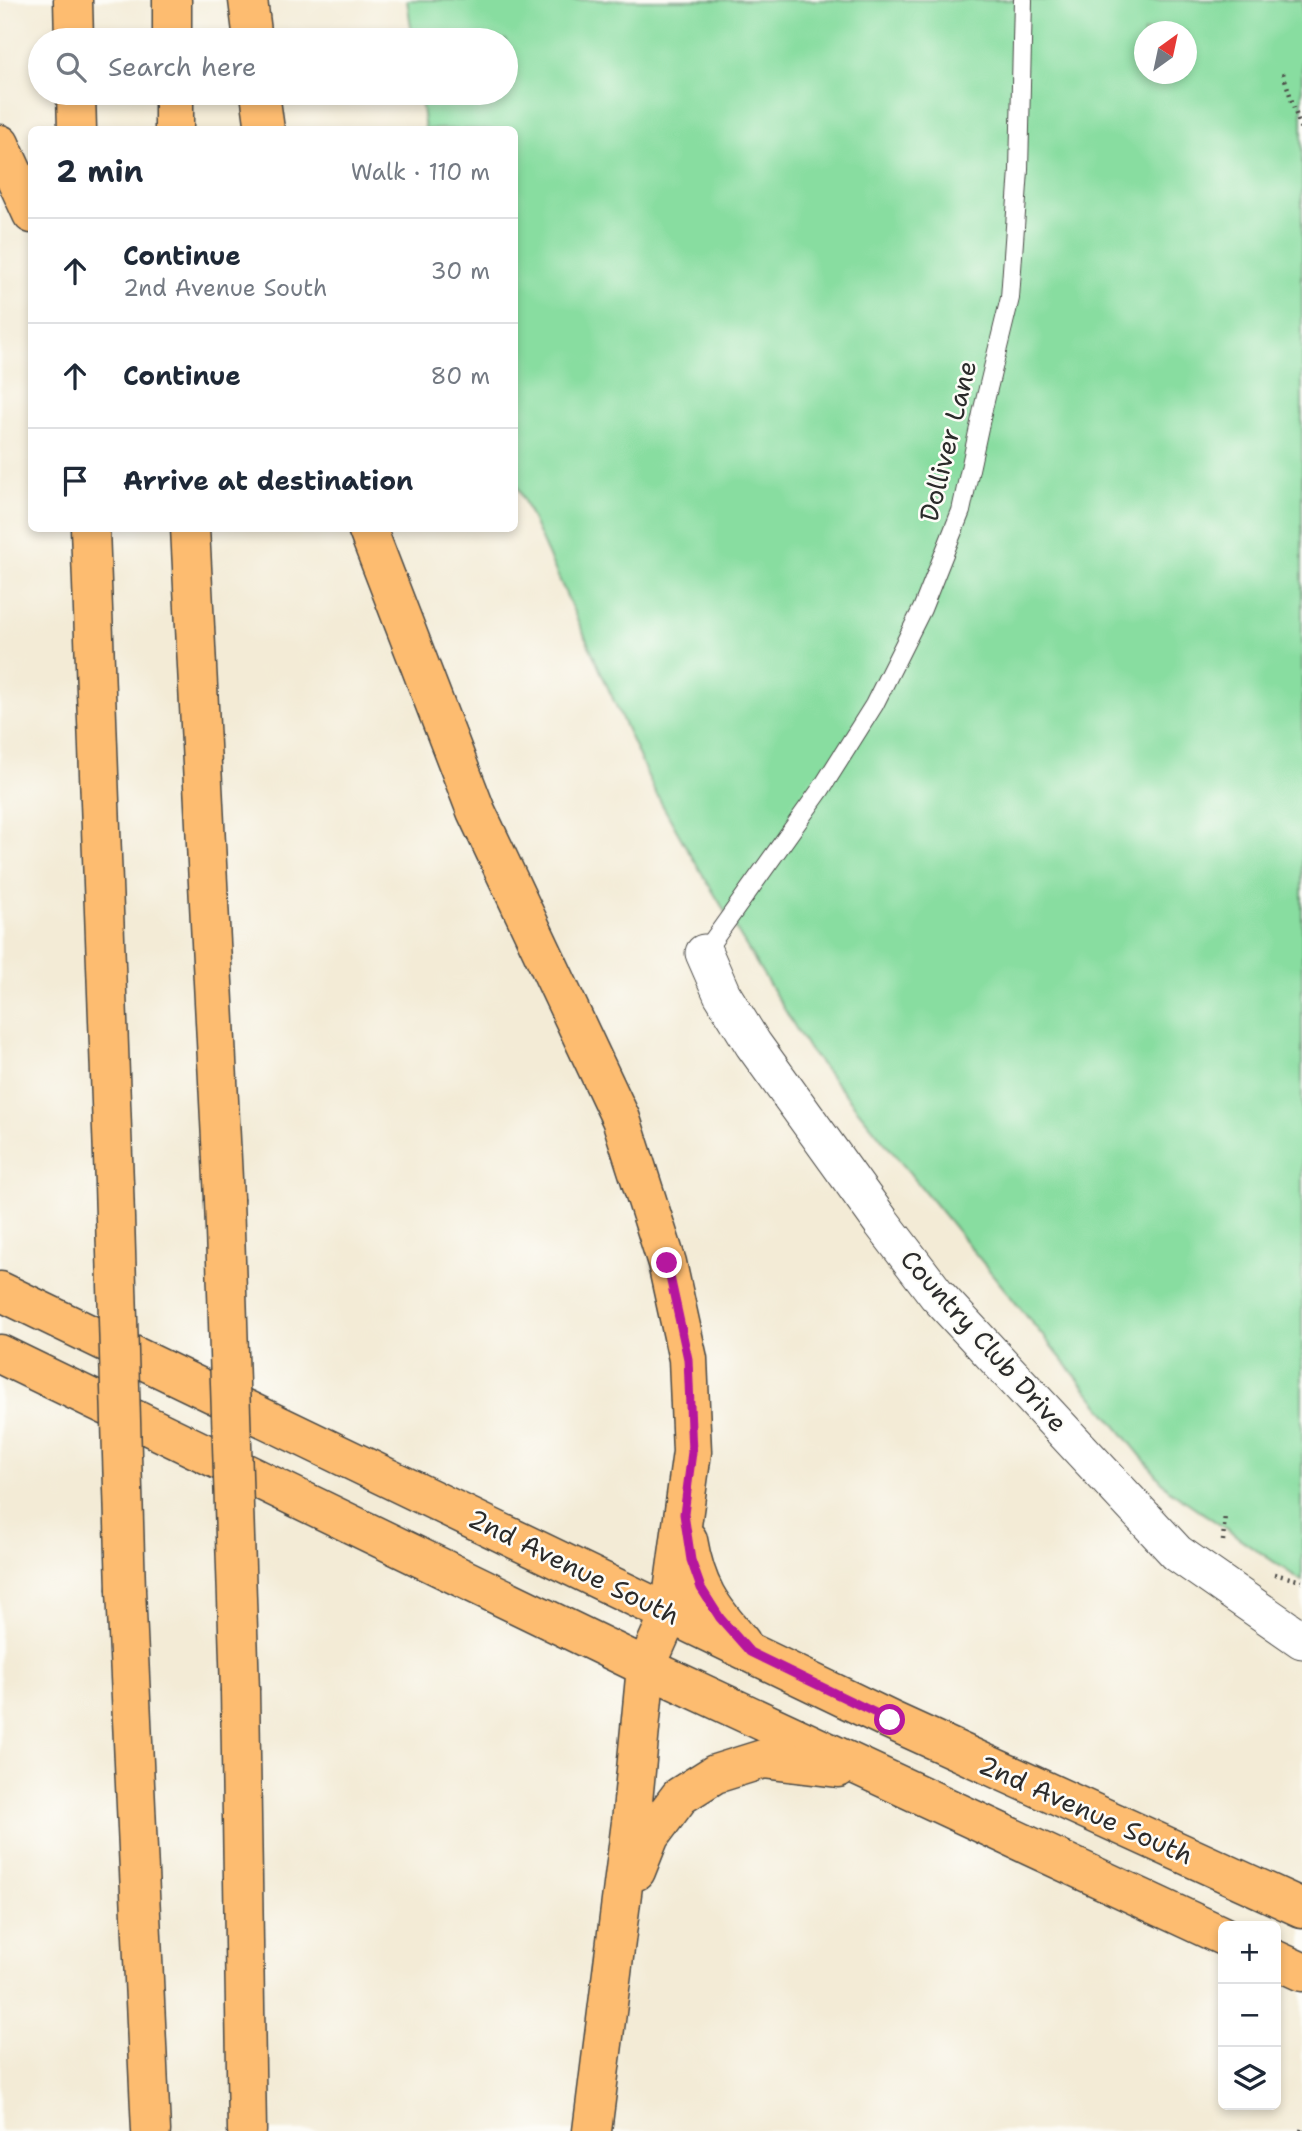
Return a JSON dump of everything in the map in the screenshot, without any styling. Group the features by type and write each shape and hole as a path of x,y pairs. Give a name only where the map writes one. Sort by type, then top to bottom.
{"main road":[{"path":"73,0 74,28"},
{"path":"172,0 172,28"},
{"path":"248,0 252,28"},
{"path":"76,105 77,126"},
{"path":"174,105 174,126"},
{"path":"262,105 264,126"},
{"path":"0,144 28,205"},
{"path":"90,532 114,1184 125,1590 151,2131"},
{"path":"190,532 224,1199 240,1691 247,2131"},
{"path":"369,532 476,811 621,1119 667,1263 688,1359 692,1452 670,1613 646,1667 620,1909 592,2131"},
{"name":"2nd Avenue South","path":"0,1291 890,1720 1302,1908"},
{"path":"0,1354 646,1667 1218,1934"},
{"path":"684,1514 691,1560 701,1588 720,1618 750,1652"},
{"path":"620,1909 650,1836 680,1796 715,1774 763,1759 877,1774"},
{"path":"1281,1962 1302,1972"}],"street":[{"name":"Country Club Drive","path":"704,953 722,994 753,1044 937,1295 1177,1553 1302,1640"}],"lane":[{"name":"Dolliver Lane","path":"704,953 821,789 874,705 922,609 961,511 1010,298 1019,170 1023,0"}],"path":[{"path":"1283,73 1302,133"},
{"path":"1223,1546 1225,1514"}],"green space":[{"path":"407,0 1302,0 1302,1581 1168,1489 809,1050 654,790 518,488 518,126 425,126 422,105 518,105 518,28 411,28"}],"route":[{"path":"667,1263 688,1359 692,1452 684,1514 691,1560 701,1588 720,1618 750,1652 890,1720"}]}
